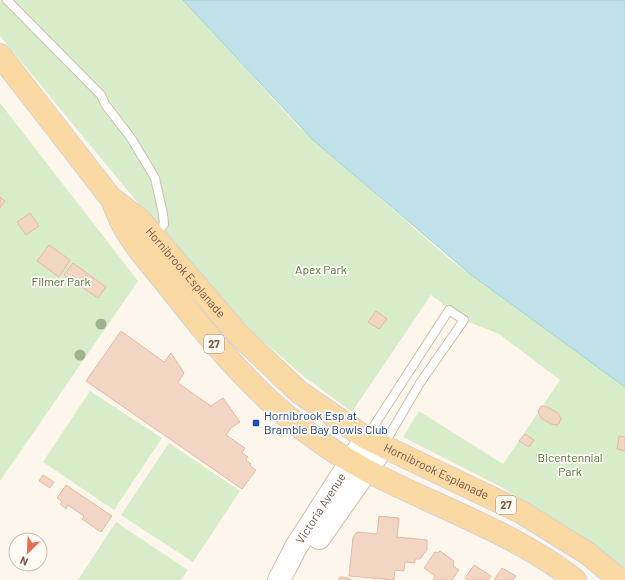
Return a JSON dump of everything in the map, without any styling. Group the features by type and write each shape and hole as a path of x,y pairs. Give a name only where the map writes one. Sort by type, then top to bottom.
{"main road":[{"name":"Hornibrook Esplanade","path":"0,55 110,197 127,232 235,368 284,415 359,466 496,531 539,555 575,580"},
{"name":"Hornibrook Esplanade","path":"110,197 140,220 219,313 266,362 322,409 374,442 520,512 581,550 620,580"},
{"name":"Victoria Avenue","path":"290,580 374,442"},
{"name":"Victoria Avenue","path":"279,580 296,547 359,466"}],"lane":[{"path":"7,0 101,95 105,104 131,138 155,178 164,224 155,237"},
{"path":"449,310 464,320 420,383 374,442 449,310"}],"green space":[{"name":"Apex Park","path":"0,0 183,0 300,128 453,262 625,387 625,569 569,528 501,487 403,437 419,411 503,464 560,380 499,334 464,320 431,295 352,412 302,375 256,335 202,278 157,226 0,36"},
{"name":"Filmer Park","path":"0,103 138,281 0,481"},
{"path":"90,391 162,438 114,510 43,462"},
{"path":"169,443 240,491 193,562 121,515"},
{"path":"116,522 188,570 181,580 78,580"}],"water":[{"path":"183,0 625,0 625,387 470,274 312,139"}],"building":[{"path":"0,197 5,201 0,208"},
{"path":"30,213 39,226 26,235 17,222"},
{"path":"49,245 70,260 59,277 37,261"},
{"path":"73,263 106,287 98,298 64,275"},
{"path":"376,311 387,319 379,329 368,322"},
{"path":"121,331 164,362 171,353 184,373 178,383 211,406 223,398 240,422 231,428 226,435 245,448 242,453 248,457 246,460 251,464 250,466 256,470 242,489 86,381"},
{"path":"541,406 547,407 558,413 561,419 558,425 551,424 541,418 538,411"},
{"path":"525,434 534,440 529,447 519,441"},
{"path":"619,436 625,437 625,451 617,449"},
{"path":"43,475 54,482 50,488 39,481"},
{"path":"66,485 112,516 101,532 82,519 84,516 68,505 66,509 60,504 62,502 57,498"},
{"path":"379,516 399,518 397,537 427,540 427,550 420,559 415,559 415,563 405,562 404,571 395,570 394,580 349,576 353,537 357,532 377,534"},
{"path":"440,551 454,561 453,566 459,570 452,580 433,580 435,576 424,568 435,552 438,553"},
{"path":"474,565 491,576 488,580 468,580 465,578"},
{"path":"502,568 516,576 513,580 494,580"},
{"path":"340,577 348,578 351,580 338,580"}],"place":[{"name":"Hornibrook Esp at Bramble Bay Bowls Club","path":"256,423"}],"park label":[{"name":"Bicentennial Park","path":"570,465"}]}
